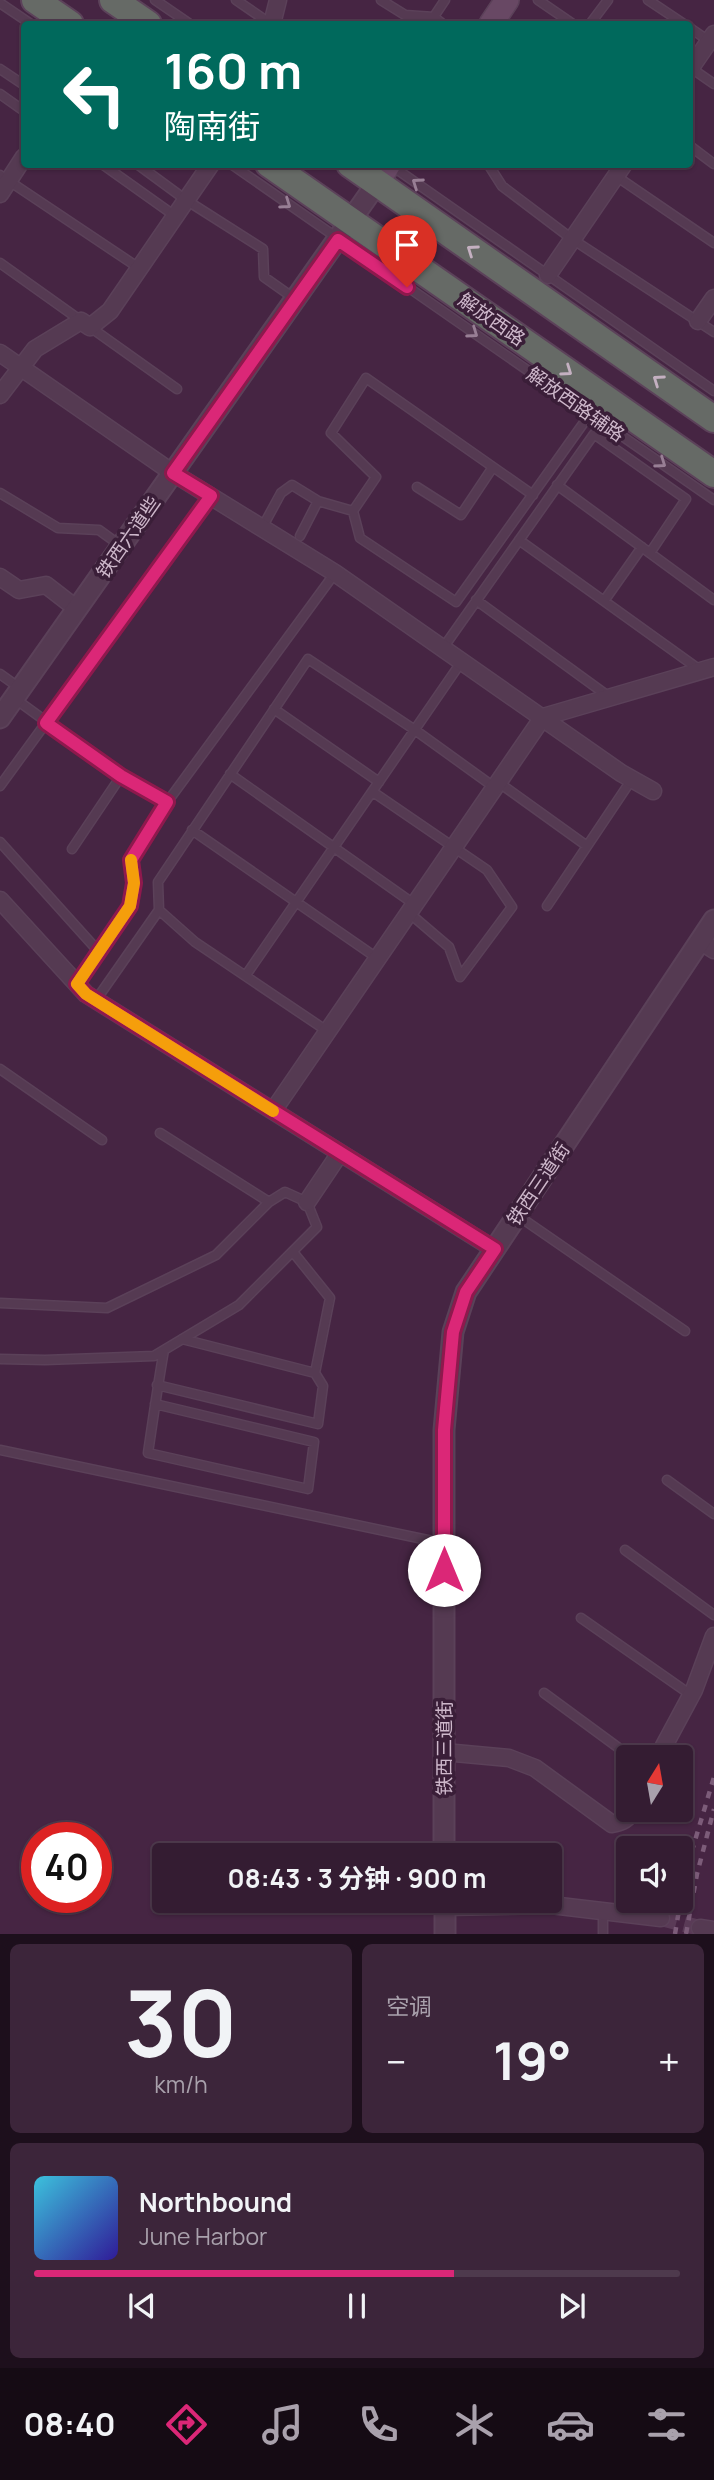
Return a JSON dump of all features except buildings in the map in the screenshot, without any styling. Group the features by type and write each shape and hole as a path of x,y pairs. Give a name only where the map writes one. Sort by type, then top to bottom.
{"highway":[{"path":"35,0 66,21"},
{"path":"113,0 144,21"},
{"name":"解放西路","path":"273,168 344,231 714,474"},
{"path":"385,171 714,419"}],"main road":[{"path":"493,21 508,0"}],"street":[{"path":"272,21 278,0"},
{"path":"693,64 711,37"},
{"path":"3,184 21,161"},
{"path":"0,394 35,349 110,311 208,168"},
{"path":"548,275 620,170"},
{"name":"铁西六道些","path":"0,718 385,171"},
{"path":"698,321 714,298"},
{"path":"0,353 173,473 335,573 653,791"},
{"path":"0,578 19,590 46,585 77,609"},
{"path":"273,1111 543,717 708,670"},
{"path":"0,900 77,984 96,1000 495,1249"},
{"name":"铁西三道街","path":"444,1843 444,1430 453,1332 466,1292 517,1215 707,946 714,920"},
{"path":"307,1202 340,1153"},
{"path":"664,1745 691,1695 714,1636"},
{"path":"444,1752 509,1758 535,1768 611,1824 622,1822"},
{"path":"562,1906 661,1918"},
{"path":"444,1913 445,1934"}],"lane":[{"path":"155,0 186,21"},
{"path":"236,0 267,21"},
{"path":"381,0 405,15 431,21 445,0"},
{"path":"537,0 568,21"},
{"path":"592,21 608,0"},
{"path":"648,0 680,21"},
{"path":"0,3 27,21"},
{"path":"693,29 711,37"},
{"path":"0,69 21,83"},
{"path":"693,71 714,84"},
{"path":"0,94 21,109"},
{"path":"693,148 714,164"},
{"path":"108,168 175,216"},
{"path":"143,168 263,249 264,277 295,300"},
{"name":"解放西路辅路","path":"238,168 344,231 590,414 714,499"},
{"path":"491,168 502,186 572,239 714,332"},
{"path":"620,170 714,243"},
{"path":"385,171 548,275 714,391"},
{"path":"3,184 139,268"},
{"path":"0,263 177,388"},
{"path":"533,495 366,378 331,433 376,477 353,511 360,538 456,602 533,495 590,414"},
{"path":"443,648 594,434 687,499 650,553"},
{"path":"417,487 461,515 493,467"},
{"path":"262,528 281,493 292,485 318,501 353,511"},
{"path":"557,485 714,600"},
{"path":"0,493 58,528 99,530 121,546"},
{"path":"0,786 211,496"},
{"path":"300,536 318,501"},
{"path":"519,540 708,670"},
{"path":"604,601 642,547"},
{"path":"77,984 130,906 134,883 131,860 167,802 335,573"},
{"path":"476,600 610,698"},
{"path":"96,1000 159,910 158,882 308,659 587,846"},
{"path":"246,975 462,661"},
{"path":"0,674 46,723 121,776 167,802"},
{"path":"274,709 379,782"},
{"path":"230,774 334,848 411,908 449,947 460,977 512,907 487,870 373,792"},
{"path":"72,849 121,776"},
{"path":"547,906 632,779"},
{"path":"192,830 377,958"},
{"path":"0,842 99,952"},
{"path":"159,910 195,942 327,1031"},
{"path":"0,1069 102,1140"},
{"path":"160,1133 269,1202"},
{"path":"0,1303 107,1308 216,1255 269,1202 285,1192 307,1202 317,1227 239,1305 154,1356 0,1359"},
{"path":"517,1215 685,1332"},
{"path":"164,1350 148,1453 309,1489 323,1386 315,1373 330,1298 293,1252"},
{"path":"182,1339 315,1373"},
{"path":"157,1385 318,1424"},
{"path":"155,1404 314,1442"},
{"path":"0,1450 444,1543"},
{"path":"667,1480 714,1514"},
{"path":"625,1550 714,1615"},
{"path":"581,1618 691,1695"},
{"path":"544,1693 616,1746"},
{"path":"603,1911 603,1934"}],"tunnel":[{"path":"661,1918 700,1928"}],"railway":[{"path":"675,1934 685,1874 714,1777"},
{"path":"686,1934 697,1874 714,1809"}],"slow traffic":[{"path":"131,860 134,883 130,906 77,984 86,994 273,1111"}],"route":[{"path":"407,287 338,240 173,473 211,496 46,723 121,776 167,802 131,860 134,883 130,906 77,984 86,994 495,1249 466,1292 453,1332 444,1430 444,1570"}]}
